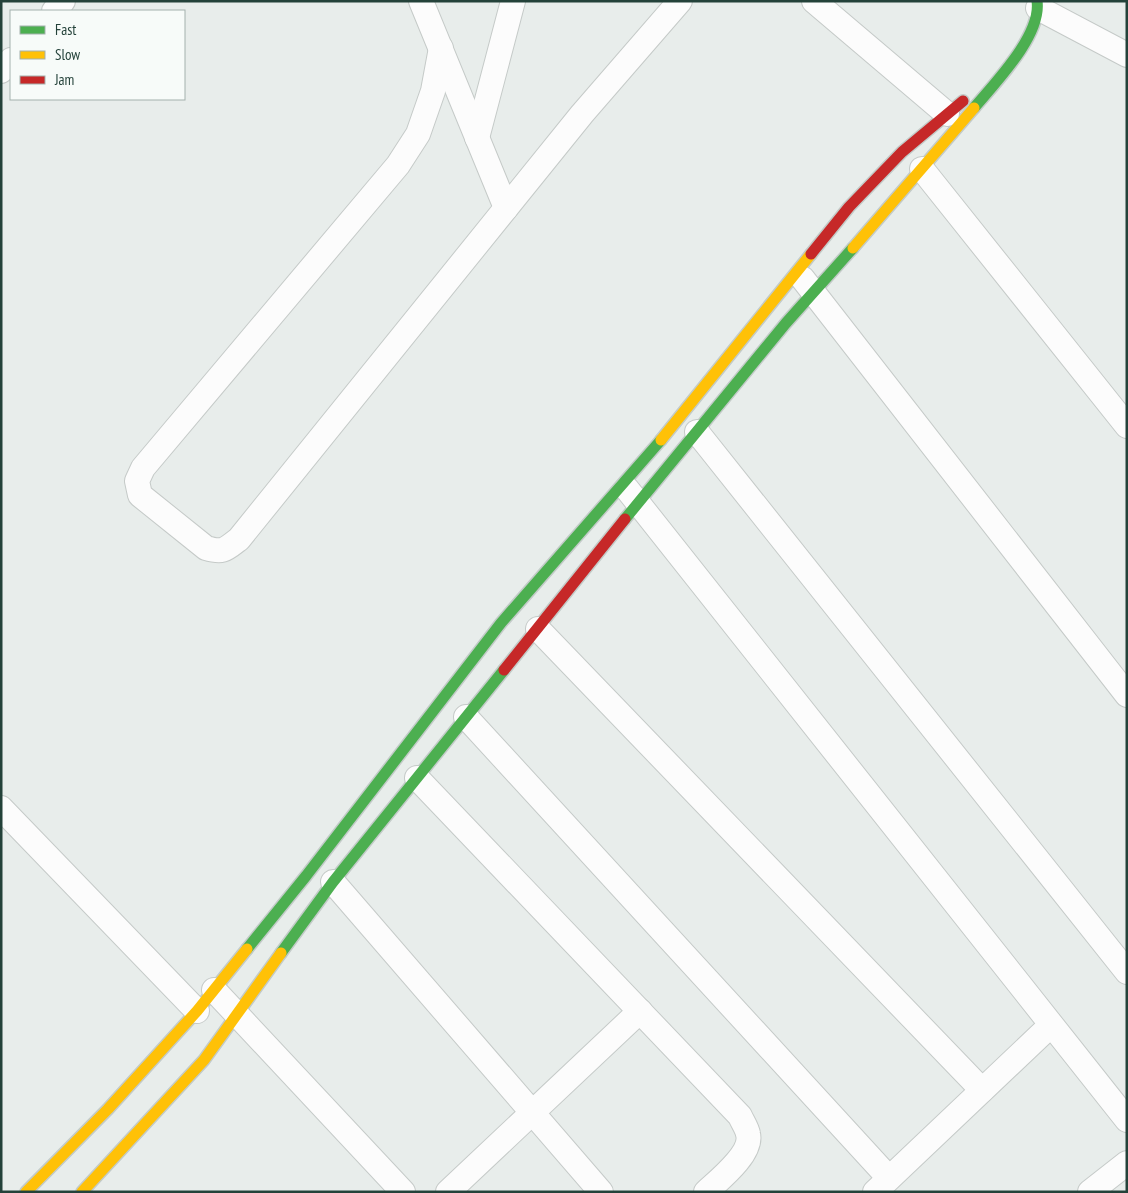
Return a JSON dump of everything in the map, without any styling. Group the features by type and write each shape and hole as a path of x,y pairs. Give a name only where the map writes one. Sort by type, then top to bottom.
{"main road":[{"path":"82,1192 204,1060 333,882 639,502 813,291 922,169 1015,59 1031,31 1037,5"},
{"path":"26,1192 108,1109 197,1011 306,876 501,623 682,415 849,207 902,152 1015,59"}],"street":[{"path":"421,1 506,208"},
{"path":"478,138 513,1"},
{"path":"441,48 433,91 418,134 398,165 143,468 137,481 140,495 206,548 219,552 229,548 239,539 582,114 680,1"},
{"path":"814,1 947,114"},
{"path":"1037,5 1127,55"},
{"path":"1,72 10,61"},
{"path":"922,169 1127,426"},
{"path":"797,272 1127,695"},
{"path":"697,432 1127,972"},
{"path":"622,484 639,502 1127,1120"},
{"path":"538,628 982,1090"},
{"path":"466,717 882,1185 1051,1024"},
{"path":"417,778 740,1116 749,1135 745,1151 728,1173 706,1192"},
{"path":"1,808 197,1011"},
{"path":"333,882 601,1192"},
{"path":"214,990 403,1192"},
{"path":"448,1192 640,1011"},
{"path":"1090,1192 1127,1164"}],"traffic: fast":[{"path":"974,108 1025,43 1037,14 1037,1"},
{"path":"625,519 786,323 853,248"},
{"path":"247,949 306,876 501,623 661,440"},
{"path":"281,953 333,882 504,670"}],"traffic: slow":[{"path":"853,248 974,108"},
{"path":"661,440 811,254"},
{"path":"26,1192 108,1109 197,1011 247,949"},
{"path":"82,1192 204,1060 281,953"}],"traffic: jam":[{"path":"811,254 849,207 902,152 963,101"},
{"path":"504,670 625,519"}]}
